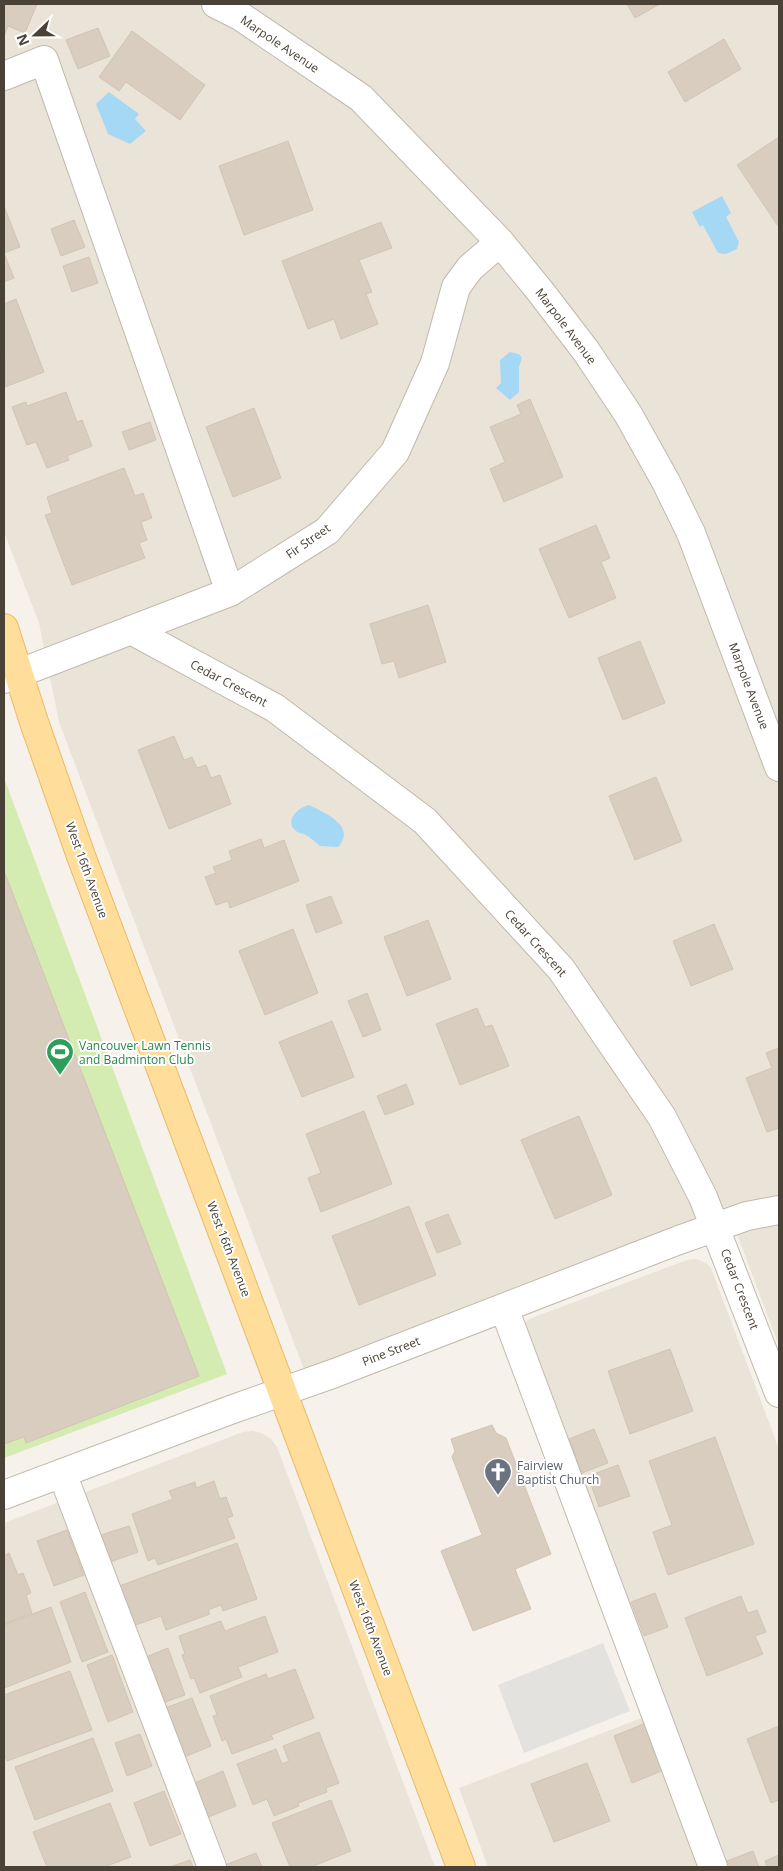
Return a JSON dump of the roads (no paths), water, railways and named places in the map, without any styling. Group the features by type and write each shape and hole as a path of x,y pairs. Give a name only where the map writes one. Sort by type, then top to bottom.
{"main road":[{"name":"West 16th Avenue","path":"4,628 11,676 81,856 461,1867"}],"street":[{"name":"Marpole Avenue","path":"216,4 240,16 361,98 500,242 540,290 586,351 628,414 666,482 691,533 777,756"},
{"path":"4,76 44,60 230,592"},
{"name":"Fir Street","path":"11,676 230,592 327,531 395,452 435,363 456,287 470,268 500,242"},
{"name":"Cedar Crescent","path":"131,630 275,708 425,821 561,969 662,1117 703,1197 716,1227 779,1393"},
{"name":"Pine Street","path":"4,1496 334,1373 679,1240 747,1216 779,1210"},
{"path":"504,1308 714,1867"},
{"path":"62,1474 212,1867"}],"water":[{"path":"109,92 139,114 135,119 146,131 130,144 108,134 96,104"},
{"path":"722,196 731,213 726,217 739,242 737,249 726,254 718,253 703,225 700,227 692,212"},
{"path":"510,352 519,354 522,358 519,367 519,392 510,400 496,388 501,383 500,360"},
{"path":"309,805 337,821 344,833 338,847 320,846 306,835 297,832 293,827 291,823 296,812"}],"place":[{"name":"Vancouver Lawn Tennis and Badminton Club","path":"60,1076"},
{"name":"Fairview Baptist Church","path":"498,1496"}]}
